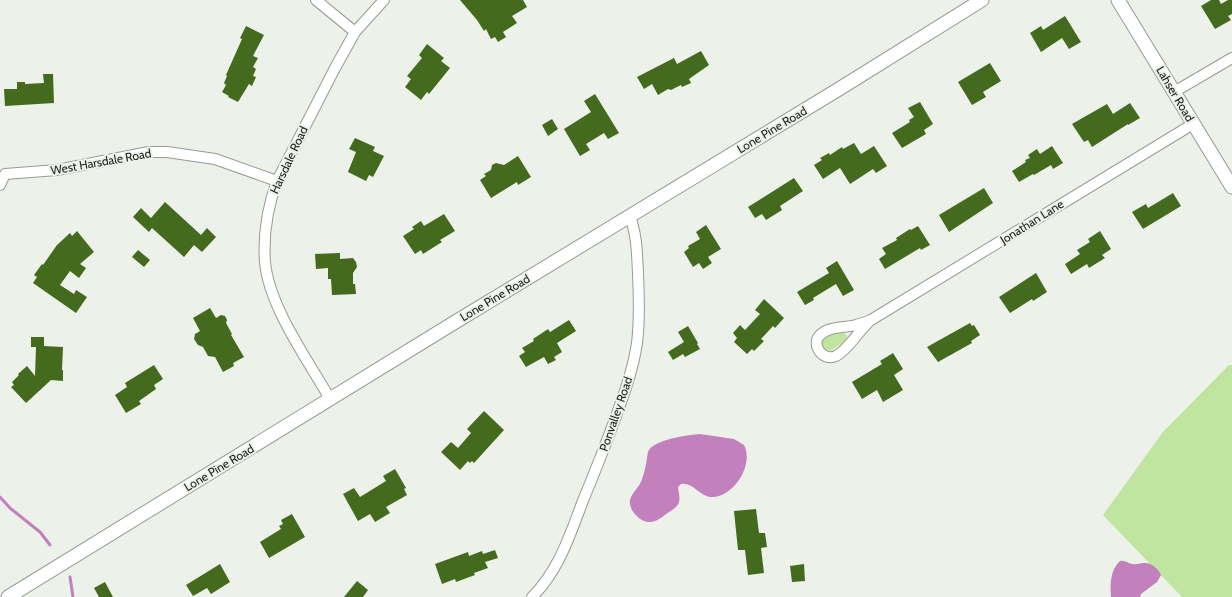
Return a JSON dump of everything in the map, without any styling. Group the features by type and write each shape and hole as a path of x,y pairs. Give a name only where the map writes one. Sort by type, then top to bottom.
{"street":[{"path":"316,0 355,32"},
{"name":"Harsdale Road","path":"330,399 284,320 271,288 265,263 268,216 277,181 334,68 355,32 384,0"},
{"name":"Lone Pine Road","path":"8,597 330,399 832,94 982,0"},
{"name":"Lahser Road","path":"1118,0 1232,187"},
{"path":"1174,92 1232,58"},
{"name":"Jonathan Lane","path":"870,320 857,325 830,329 824,332 817,340 819,351 825,357 829,358 838,355 870,320 1193,124"},
{"name":"West Harsdale Road","path":"0,185 3,173 57,170 149,152 167,152 215,159 277,181"},
{"name":"Ponvalley Road","path":"532,597 550,575 569,536 598,465 627,387 633,365 637,337 639,294 636,240 630,217"}],"green space":[{"path":"830,334 846,334 847,338 842,343 830,351 824,350 821,344 823,339"},
{"path":"1229,365 1232,365 1232,597 1182,597 1103,515 1163,432"}],"shaded area":[{"path":"700,434 734,439 744,445 746,461 741,477 729,491 714,497 705,496 690,485 681,484 678,487 679,502 676,507 653,522 646,522 639,518 631,507 630,500 632,494 640,485 649,450 658,443 670,439"},
{"path":"1120,561 1134,564 1149,563 1158,570 1161,575 1157,582 1141,594 1140,597 1111,597 1112,573"}],"building":[{"path":"460,0 523,0 527,7 512,16 517,23 503,32 506,37 498,42 495,37 491,39 486,29 484,31"},
{"path":"1211,0 1219,0 1221,4 1228,0 1232,0 1232,14 1228,16 1231,20 1215,29 1201,6"},
{"path":"1065,16 1081,42 1069,49 1062,38 1041,52 1030,33 1041,26 1043,30"},
{"path":"246,26 264,35 253,56 258,58 253,67 256,69 253,76 256,77 252,86 249,84 238,102 222,92 226,85 224,83 227,76 226,75 242,39 240,38"},
{"path":"427,44 444,58 441,61 450,68 429,94 427,92 421,100 405,87 411,79 407,76 422,58 419,55"},
{"path":"701,51 709,65 689,79 691,83 682,87 681,85 671,90 668,89 658,95 652,84 644,89 637,77 674,58 677,64"},
{"path":"990,63 1001,81 983,92 986,97 972,105 958,82"},
{"path":"43,74 53,74 54,103 5,106 4,89 17,89 17,82 25,82 25,84 44,83"},
{"path":"595,94 619,133 608,139 604,133 586,144 590,150 580,156 564,129 591,112 584,101"},
{"path":"920,102 933,124 924,130 926,134 902,148 892,133 910,122 909,120 914,117 908,108"},
{"path":"1130,103 1140,118 1092,147 1088,140 1084,142 1072,124 1107,104 1113,114"},
{"path":"552,119 558,129 548,136 542,125"},
{"path":"355,138 375,147 373,151 384,156 373,177 369,175 366,181 348,172 356,152 349,149"},
{"path":"854,143 861,154 874,146 887,166 876,173 873,169 850,184 840,168 823,179 814,165 822,160 820,158 829,153 830,155 842,147 843,149"},
{"path":"1052,146 1063,163 1053,169 1051,165 1019,182 1012,171 1026,162 1025,160 1030,158 1028,155 1037,149 1040,154"},
{"path":"518,156 531,177 518,185 517,182 491,198 480,180 486,176 484,174 491,170 492,165 496,163 504,165"},
{"path":"794,178 803,191 780,206 782,210 766,220 762,214 755,218 748,207"},
{"path":"984,188 993,203 949,232 939,215"},
{"path":"1173,193 1181,206 1143,229 1132,212 1146,204 1148,208"},
{"path":"165,202 201,235 207,228 216,237 202,252 194,245 184,257 152,228 149,232 133,217 141,208 151,218"},
{"path":"444,214 455,231 440,240 442,242 423,254 421,250 415,254 403,236 414,229 412,227 421,221 424,226"},
{"path":"706,225 721,249 708,257 712,263 703,269 699,263 693,267 684,252 689,248 688,246 700,239 696,232"},
{"path":"918,226 930,245 921,250 920,248 885,269 879,259 886,254 882,248 897,240 896,238 910,229 911,230"},
{"path":"77,231 94,252 80,264 86,268 79,278 70,271 60,285 74,294 76,290 87,297 76,313 33,283 37,277 34,275 57,245 70,233 72,236"},
{"path":"1100,231 1111,249 1102,255 1105,258 1089,268 1087,264 1071,274 1065,264 1080,254 1077,250 1090,242 1088,239"},
{"path":"138,250 150,260 144,267 132,257"},
{"path":"340,253 340,259 353,258 356,262 357,267 353,273 353,284 355,284 356,294 332,295 331,279 328,279 328,268 316,269 315,254"},
{"path":"837,261 854,290 843,296 836,284 813,298 814,300 805,305 797,292 829,273 826,268"},
{"path":"1036,273 1047,292 1033,301 1032,299 1010,313 999,297"},
{"path":"764,299 784,318 775,328 773,326 761,339 764,341 754,351 752,349 747,354 734,342 737,338 733,333 740,325 745,330 760,314 755,310"},
{"path":"210,308 216,318 221,315 225,316 227,320 226,323 232,334 231,335 244,357 233,363 234,366 223,372 215,357 208,356 203,347 198,345 194,339 195,334 200,331 193,318"},
{"path":"569,320 576,331 557,343 562,352 554,357 556,360 548,364 544,357 526,367 519,356 525,352 522,348 534,341 533,339 548,329 550,332"},
{"path":"970,323 972,326 974,325 980,335 971,341 972,343 938,362 927,347"},
{"path":"688,326 700,349 685,357 683,354 673,360 668,352 684,342 678,332"},
{"path":"31,337 44,337 44,346 63,347 63,381 51,380 26,403 11,387 14,385 12,382 19,375 18,374 27,366 35,376 36,347 31,347"},
{"path":"893,353 903,369 894,375 903,390 883,402 877,390 862,399 852,382 882,364 880,361"},
{"path":"154,365 163,379 154,385 156,389 139,401 141,404 126,413 115,395 127,387 125,383"},
{"path":"484,411 504,430 474,463 472,461 470,463 468,461 460,470 441,452 451,442 458,448 471,433 467,429"},
{"path":"395,469 406,488 404,489 407,495 386,507 390,513 375,522 370,514 358,521 343,494 354,488 360,497 386,481 383,476"},
{"path":"756,509 759,533 765,533 767,547 761,548 764,573 748,575 745,550 738,550 734,511"},
{"path":"292,514 305,537 269,558 260,542 281,529 279,526 283,524 281,520"},
{"path":"495,550 498,558 485,562 488,568 474,573 475,575 456,582 455,579 442,584 435,564 468,552 469,556 482,551 483,554"},
{"path":"220,564 230,582 211,594 207,588 193,596 186,585"},
{"path":"804,564 805,581 792,582 790,566"},
{"path":"357,581 368,590 363,597 344,597"},
{"path":"105,582 113,597 99,597 94,588"}],"waterway":[{"path":"0,497 10,508 40,532 50,545"},
{"path":"70,577 73,597"}]}
